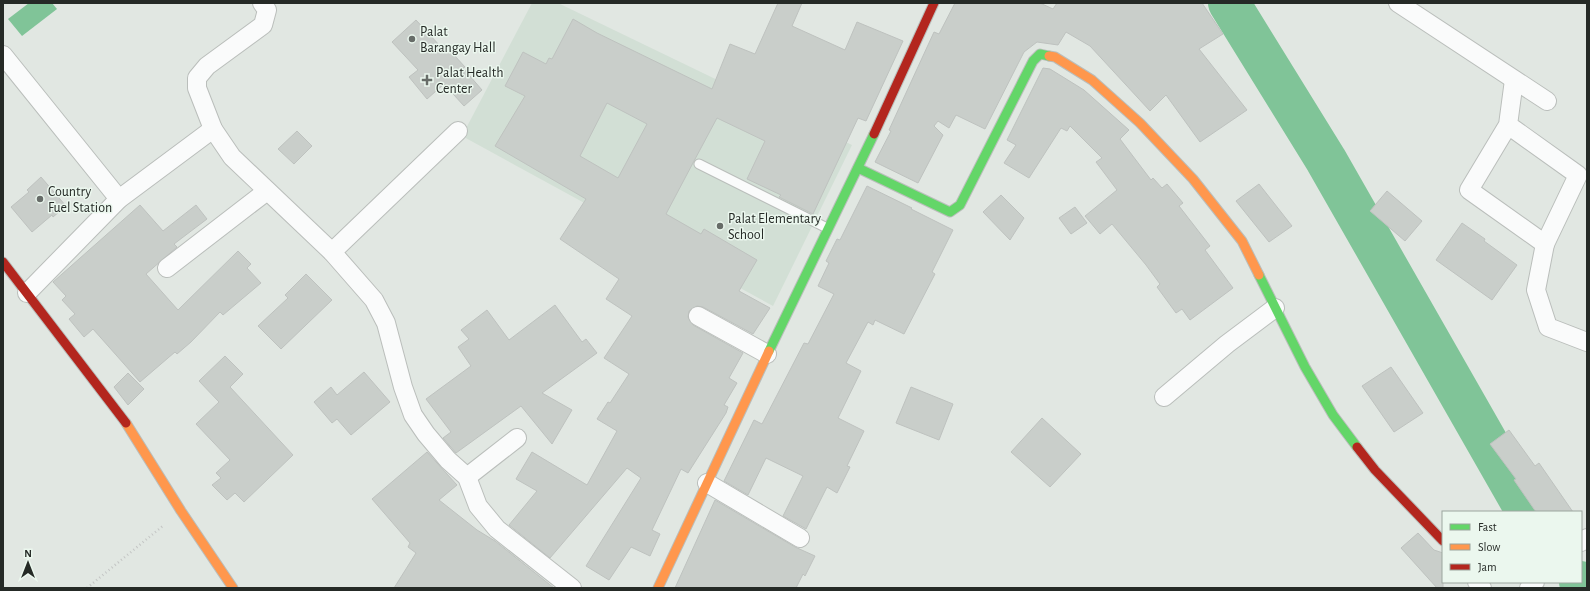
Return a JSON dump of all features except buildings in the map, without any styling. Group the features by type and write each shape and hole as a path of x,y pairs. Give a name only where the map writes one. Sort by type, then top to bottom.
{"street":[{"path":"262,3 267,10 263,25 207,66 197,78 197,88 213,130 232,157 332,252 374,300 386,323 403,388 413,415 448,460 467,477 478,506 497,529 572,588"},
{"path":"658,588 767,354 858,168 934,3"},
{"path":"1398,3 1547,102"},
{"path":"3,54 119,199"},
{"path":"858,168 950,212 960,205 1033,61 1040,54 1055,57 1092,80 1135,118 1193,179 1242,241 1305,367 1333,415 1375,470 1442,540"},
{"path":"1514,80 1508,125 1469,190 1545,244"},
{"path":"1508,125 1578,175 1545,244 1536,290 1548,327 1587,342"},
{"path":"27,293 119,199 213,130"},
{"path":"332,252 458,131"},
{"path":"167,268 267,190"},
{"path":"3,262 134,434 181,512 233,588"},
{"path":"1164,397 1227,344 1275,308"},
{"path":"698,316 767,354"},
{"path":"467,477 518,438"},
{"path":"707,484 800,538"}],"lane":[{"path":"699,164 828,228"}],"path":[{"path":"87,588 181,512"}],"shaded area":[{"path":"29,3 52,3 57,9 22,36 8,19"},
{"name":"Palat Elementary School","path":"532,3 558,3 852,145 773,306 462,136"}],"waterway":[{"path":"1229,3 1326,160 1526,511"},
{"path":"1581,583 1585,588"}],"traffic: fast":[{"path":"858,168 950,212 960,205 1033,61 1040,54 1049,56"},
{"path":"769,351 874,134"},
{"path":"1259,275 1305,367 1333,415 1357,447"}],"traffic: slow":[{"path":"1049,56 1055,57 1092,80 1140,123 1193,179 1242,241 1259,275"},
{"path":"658,588 769,351"},
{"path":"126,423 181,511 233,588"}],"traffic: jam":[{"path":"874,134 934,3"},
{"path":"3,262 126,423"},
{"path":"1357,447 1375,470 1442,540"}],"place":[{"name":"Palat Barangay Hall","path":"412,39"},
{"name":"Palat Health Center","path":"427,80"},
{"name":"Country Fuel Station","path":"40,199"},
{"name":"Palat Elementary School","path":"720,226"}]}
